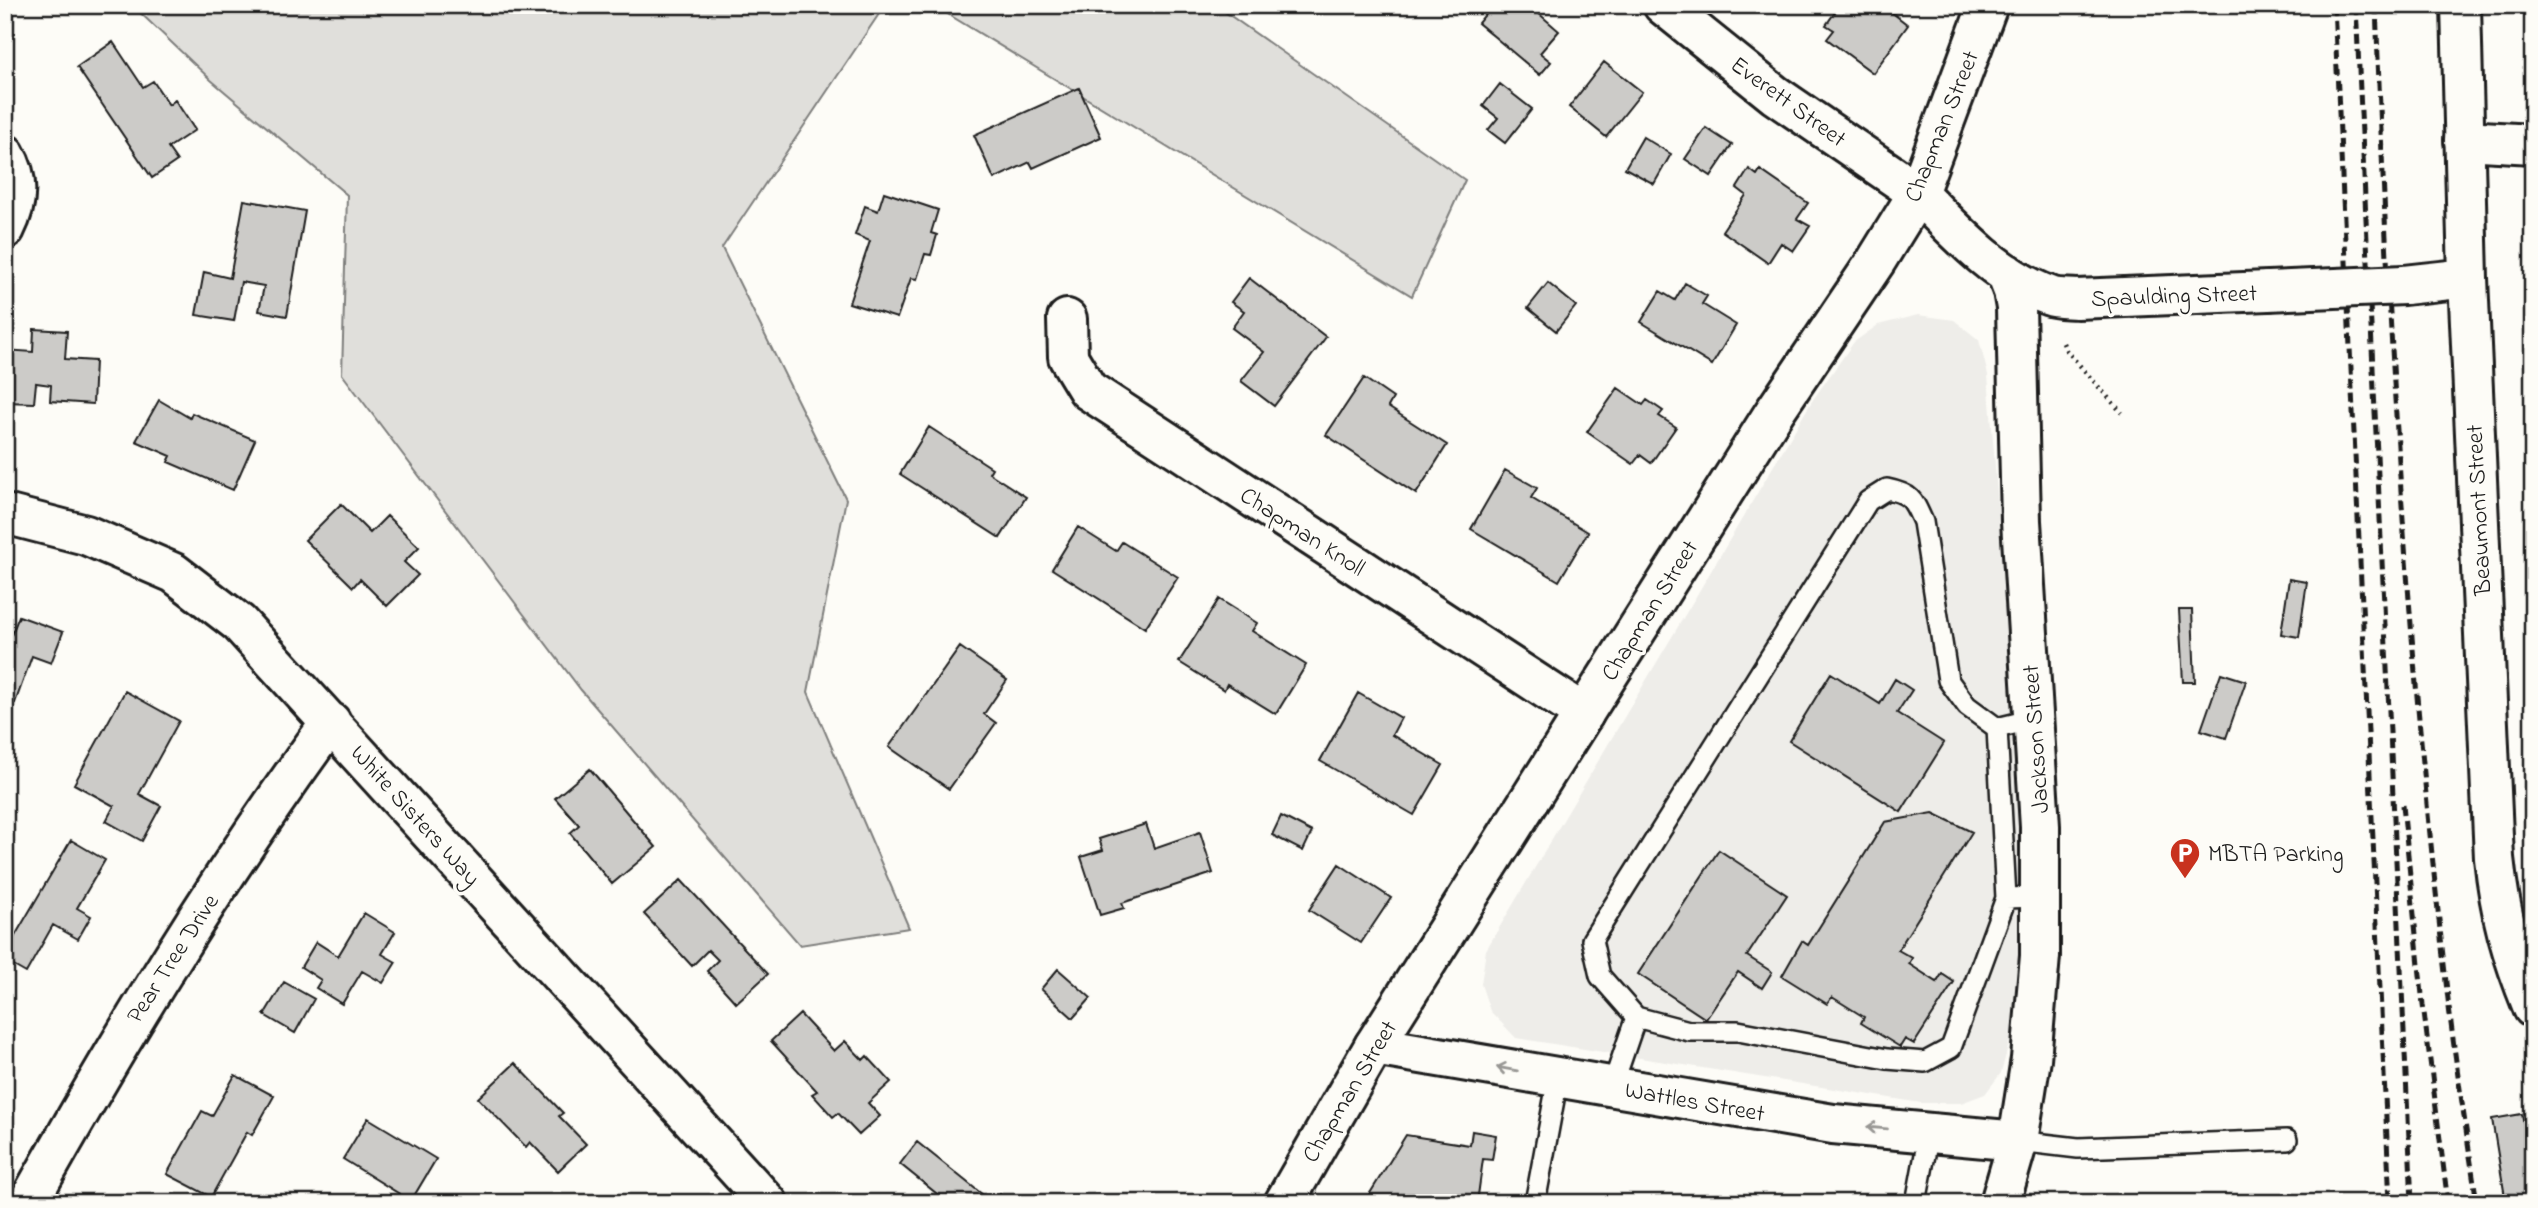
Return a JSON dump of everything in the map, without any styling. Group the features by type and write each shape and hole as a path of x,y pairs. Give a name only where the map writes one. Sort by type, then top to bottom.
{"street":[{"name":"Everett Street","path":"1663,5 1775,94 1918,192"},
{"name":"Chapman Street","path":"1284,1203 1374,1046 1775,411 1876,261 1918,192 1988,5"},
{"name":"Beaumont Street","path":"2460,5 2468,278 2494,858 2501,914 2515,965 2533,1008"},
{"path":"2464,140 2533,144"},
{"path":"5,154 12,166 17,190 13,213 5,229"},
{"name":"Spaulding Street","path":"1918,192 1953,230 2006,273 2051,297 2404,285 2468,278"},
{"name":"Jackson Street","path":"2000,1203 2018,1140 2031,1059 2040,956 2023,897 2040,826 2021,521 2016,308 2006,273"},
{"name":"Chapman Knoll","path":"1067,319 1068,357 1088,390 1584,714"},
{"name":"White Sisters Way","path":"5,514 86,535 174,573 239,623 768,1203"},
{"name":"Pear Tree Drive","path":"28,1203 135,1016 269,806 331,722"},
{"name":"Wattles Street","path":"1374,1046 1833,1124 2018,1140"}],"lane":[{"path":"1887,489 1904,492 1915,505 1923,522 1948,680 1967,706 1997,728 2023,897 1951,1048 1925,1062 1887,1059 1738,1031 1689,1031 1636,1017 1600,976 1592,940 1854,522 1868,501 1887,489"},
{"path":"1997,728 2034,719"},
{"path":"1612,1087 1636,1017"},
{"path":"1535,1203 1558,1078"},
{"path":"1916,1203 1929,1133"},
{"path":"2018,1140 2078,1148 2287,1140"}],"path":[{"path":"2063,343 2066,350 2122,413"}],"shaded area":[{"path":"132,5 885,5 722,248 846,499 808,692 909,928 800,945 581,690 342,374 347,195 211,80"},
{"path":"933,5 1215,5 1465,180 1412,296"},
{"path":"1918,315 1954,320 1979,340 1988,375 2019,779 2022,939 2011,1036 2001,1073 1985,1094 1961,1103 1921,1103 1516,1038 1490,1011 1481,984 1486,950 1812,401 1854,342 1878,325"}],"building":[{"path":"1493,5 1529,5 1559,31 1540,53 1551,62 1540,75 1478,23"},
{"path":"1840,5 1882,5 1908,25 1873,73 1827,39 1834,30 1826,25"},
{"path":"113,42 143,87 153,81 169,105 175,100 195,130 168,148 177,161 152,178 77,67"},
{"path":"1604,62 1642,92 1606,137 1569,107"},
{"path":"1500,84 1532,109 1505,143 1488,130 1498,118 1483,106"},
{"path":"1079,88 1101,137 1033,168 1030,162 994,179 974,135"},
{"path":"1706,128 1732,145 1711,176 1685,159"},
{"path":"1643,137 1671,154 1654,184 1625,168"},
{"path":"1749,169 1757,175 1760,170 1808,203 1797,219 1810,226 1793,251 1781,243 1768,263 1722,231 1746,195 1737,188"},
{"path":"884,192 938,210 931,233 937,235 931,255 925,254 917,279 911,278 897,318 849,303 870,241 855,235 865,206 878,211"},
{"path":"244,200 305,211 287,316 259,311 264,286 241,282 234,321 196,315 204,272 230,278"},
{"path":"1249,278 1326,337 1274,406 1241,381 1264,352 1232,328 1244,311 1231,302"},
{"path":"1548,283 1576,306 1556,331 1528,308"},
{"path":"1685,283 1707,296 1702,304 1736,325 1712,365 1641,322 1660,291 1675,300"},
{"path":"34,329 67,331 65,359 95,361 93,404 50,401 51,385 36,383 34,403 5,402 5,350 33,352"},
{"path":"1364,378 1393,398 1388,407 1447,445 1416,494 1326,435"},
{"path":"1618,388 1643,405 1647,400 1663,411 1659,416 1676,427 1651,463 1640,455 1633,464 1587,432"},
{"path":"159,400 190,418 192,413 255,440 233,490 168,462 171,456 136,441"},
{"path":"929,427 992,468 989,473 1026,497 1000,538 900,474"},
{"path":"1505,470 1537,488 1531,498 1588,532 1559,581 1471,529"},
{"path":"341,504 370,533 387,516 419,547 404,562 418,575 387,606 360,579 353,587 305,540"},
{"path":"1078,527 1116,551 1122,542 1178,577 1145,628 1052,569"},
{"path":"2289,579 2307,582 2299,637 2281,634"},
{"path":"1219,599 1257,623 1252,631 1306,665 1276,714 1227,684 1224,690 1179,662"},
{"path":"2179,610 2192,610 2195,682 2183,682"},
{"path":"19,616 63,632 51,663 32,656 15,703 5,700 5,642 8,643"},
{"path":"960,647 1007,680 984,714 996,723 949,789 889,747"},
{"path":"1831,673 1880,704 1895,679 1912,690 1897,713 1944,743 1901,812 1789,741"},
{"path":"2221,673 2246,681 2226,738 2201,730"},
{"path":"125,691 179,721 139,794 161,806 142,841 106,821 114,806 74,784"},
{"path":"1358,693 1401,718 1392,735 1443,765 1414,815 1320,761"},
{"path":"590,769 656,847 612,884 570,833 579,825 555,798"},
{"path":"1933,813 1972,832 1898,950 1912,958 1909,964 1937,982 1942,974 1954,982 1914,1044 1905,1039 1900,1047 1861,1023 1864,1017 1832,997 1827,1004 1782,976 1802,941 1808,945 1885,822"},
{"path":"1281,816 1312,832 1303,851 1272,835"},
{"path":"1146,824 1154,848 1200,832 1213,873 1122,903 1124,908 1100,915 1081,857 1103,850 1099,839"},
{"path":"71,840 105,860 77,908 91,916 78,939 53,925 26,973 5,961 5,953"},
{"path":"1719,850 1787,895 1747,956 1772,972 1762,988 1738,972 1706,1019 1638,974"},
{"path":"1339,864 1391,898 1361,943 1309,910"},
{"path":"681,880 768,974 736,1003 707,971 718,960 708,950 692,966 644,914"},
{"path":"364,913 395,932 382,954 396,962 383,983 362,971 342,1004 316,988 321,980 301,967 316,942 338,956"},
{"path":"1058,969 1091,998 1073,1018 1041,989"},
{"path":"284,982 314,999 295,1033 264,1015"},
{"path":"800,1014 834,1051 845,1041 863,1060 867,1056 891,1082 868,1103 880,1116 859,1135 838,1113 833,1117 812,1094 817,1091 771,1041"},
{"path":"515,1063 563,1113 559,1116 586,1144 558,1171 530,1142 526,1147 478,1098"},
{"path":"235,1075 274,1096 252,1135 247,1132 211,1197 167,1174 202,1111 212,1116"},
{"path":"2522,1114 2533,1167 2533,1203 2506,1203 2492,1119"},
{"path":"368,1118 436,1159 411,1201 343,1159"},
{"path":"1472,1131 1496,1135 1492,1160 1483,1159 1477,1203 1364,1203 1406,1135 1470,1145"},
{"path":"917,1142 993,1203 938,1203 942,1198 900,1164"},
{"path":"1000,1194 1010,1203 993,1203"}],"railway":[{"path":"2334,5 2390,1203"},
{"path":"2356,5 2412,1203"},
{"path":"2376,5 2394,379 2411,627 2448,999 2477,1203"},
{"path":"2403,805 2423,1005 2448,1203"}],"place":[{"name":"MBTA Parking","path":"2185,880"}]}
